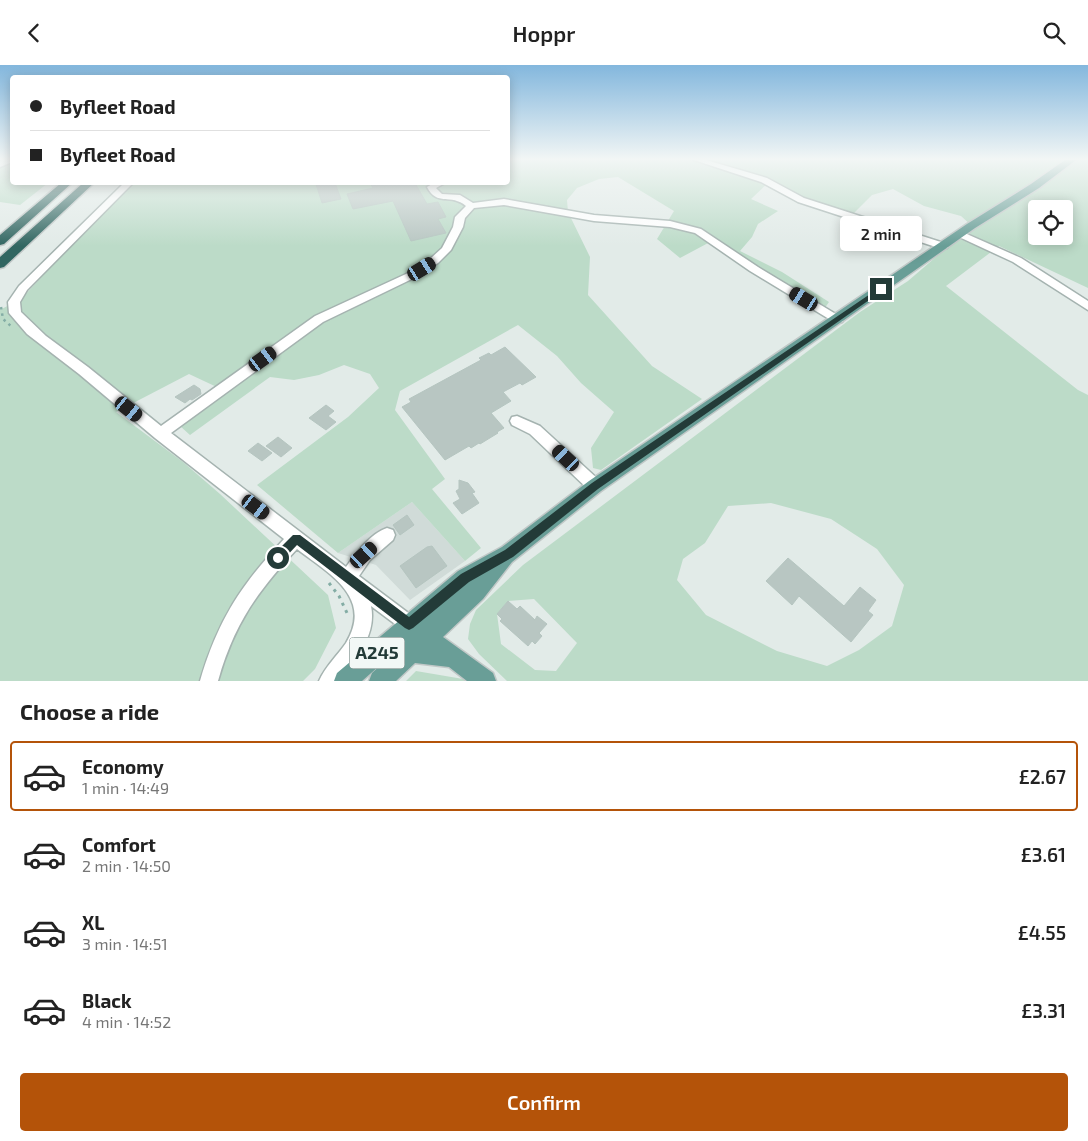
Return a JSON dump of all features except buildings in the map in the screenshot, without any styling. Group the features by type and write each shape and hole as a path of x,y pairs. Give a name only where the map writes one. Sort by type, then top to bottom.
{"highway":[{"path":"0,241 60,189"},
{"path":"0,264 83,189"}],"main road":[{"name":"A245","path":"345,681 465,578 509,553 595,486 1029,189"},
{"name":"A245","path":"380,681 476,592 509,553"},
{"path":"409,625 485,681"},
{"path":"411,652 452,657"}],"street":[{"path":"123,189 16,296 14,310 18,318 160,434 409,625"},
{"path":"432,189 440,197 454,192 472,205"},
{"path":"780,189 801,200 943,246"},
{"path":"160,434 318,319 410,275 434,261 446,250 458,227 460,217 472,205 506,199 545,213 689,227 698,231 754,269 838,319"},
{"path":"960,235 1017,260 1088,306"},
{"path":"517,421 535,430 595,486"},
{"path":"348,578 364,555 387,535"},
{"path":"209,681 226,630 239,607 256,582 296,538"},
{"path":"328,681 358,637 364,619 364,610 359,597 348,578"}],"path":[{"path":"3,303 2,317 18,331"},
{"path":"325,578 339,596 349,617 348,623"}],"shaded area":[{"path":"412,502 465,561 410,600 376,565 338,553"}],"green space":[{"path":"0,189 41,189 20,205 0,202"},
{"path":"127,189 576,189 567,200 568,212 590,257 588,295 652,366 702,399 601,470 593,468 591,448 614,412 581,383 557,356 518,325 400,391 395,410 445,479 432,489 481,548 465,561 412,502 338,553 257,485 348,417 379,388 370,374 344,365 319,375 294,380 270,377 190,435 180,426 221,389 189,374 116,412 183,462 328,595 336,628 315,669 303,681 0,681 0,310 22,298"},
{"path":"637,189 762,189 751,199 778,211 758,224 752,237 740,251 782,272 829,302 822,312 710,242 680,258 657,239 674,211"},
{"path":"781,189 1088,189 1088,288 999,246 946,286 1078,390 1088,395 1088,681 507,681 479,654 468,639 470,624 476,610 523,565 860,312 908,281 972,226 961,216 924,206 893,189 872,195 853,214 801,200","holes":["771,503 831,519 877,549 904,585 892,626 859,650 827,666 777,651 706,615 677,580 683,559 705,543 728,506","534,599 577,643 556,671 535,670 501,644 497,614 508,601"]},
{"path":"416,671 469,680 470,681 406,681"}],"route":[{"path":"278,558 296,538 409,625 465,578 509,553 595,486 881,289"}]}
